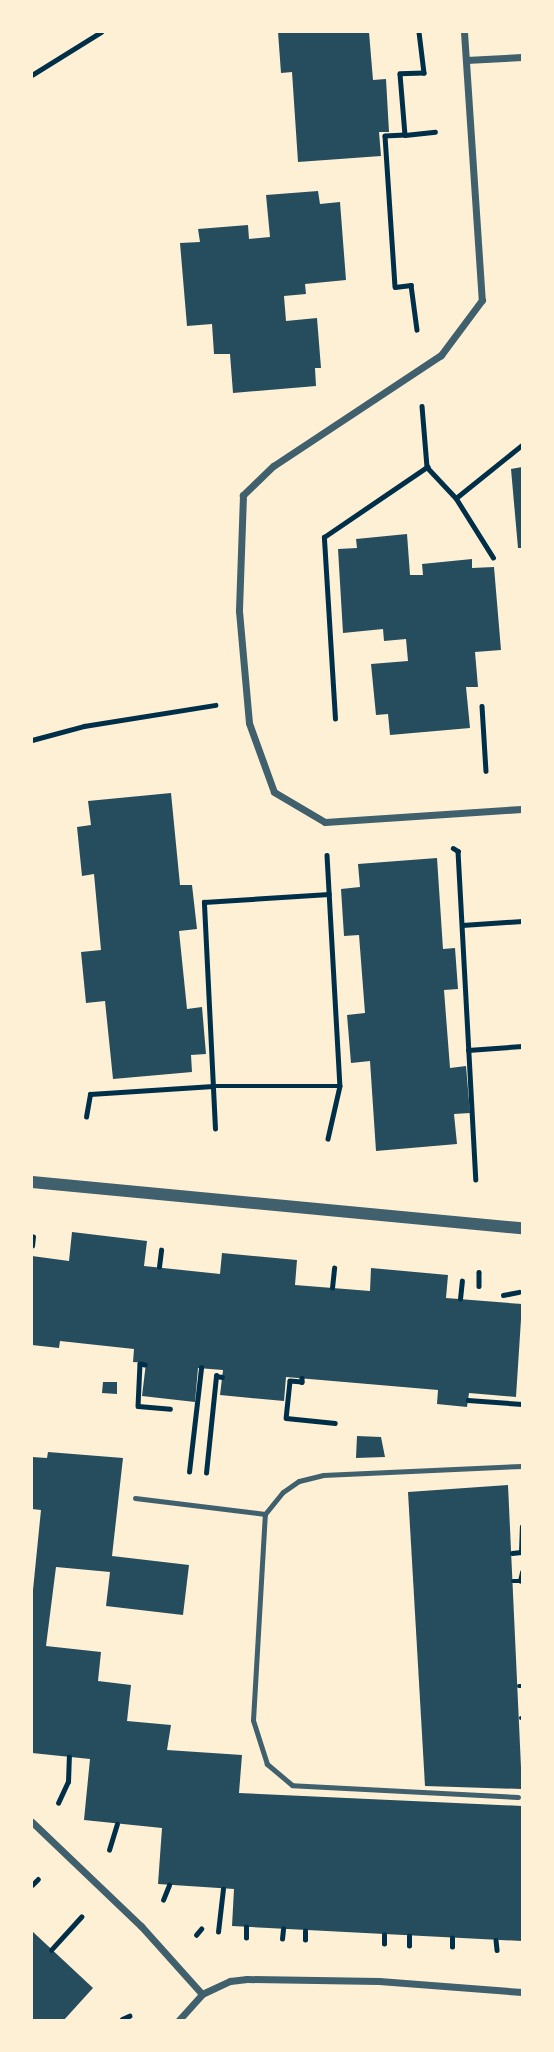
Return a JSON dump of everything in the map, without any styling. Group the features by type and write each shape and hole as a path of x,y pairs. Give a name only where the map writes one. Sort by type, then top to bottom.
{"street":[{"path":"464,32 482,300 440,355 273,466 243,495 239,611 249,723 274,792 325,822 523,809"},
{"path":"466,60 523,57"},
{"path":"32,1182 523,1228"},
{"path":"32,1822 141,1926 202,1994"},
{"path":"178,2021 202,1994 230,1981 247,1979 521,1990"}],"lane":[{"path":"517,1797 314,1789 292,1785 267,1765 253,1720 265,1514 299,1481 323,1475 523,1466"},
{"path":"135,1498 265,1514"}],"path":[{"path":"32,75 101,32"},
{"path":"405,135 400,74 424,73 419,32"},
{"path":"417,330 411,285 395,287 385,136 435,132"},
{"path":"422,399 427,467 457,498 494,557"},
{"path":"457,498 523,445"},
{"path":"335,719 324,537 427,467"},
{"path":"32,740 84,726 247,700"},
{"path":"482,706 486,771"},
{"path":"325,822 340,1086 328,1139"},
{"path":"458,851 476,1180"},
{"path":"215,1129 204,902 329,894"},
{"path":"462,925 523,921"},
{"path":"468,1050 523,1046"},
{"path":"86,1117 90,1094 213,1086 340,1086"},
{"path":"32,1246 33,1237"},
{"path":"159,1267 161,1250"},
{"path":"332,1288 334,1268"},
{"path":"479,1272 479,1286"},
{"path":"460,1299 462,1281"},
{"path":"503,1295 519,1292"},
{"path":"145,1365 140,1364 138,1406 170,1409"},
{"path":"192,1441 201,1368"},
{"path":"209,1443 216,1376 222,1377"},
{"path":"302,1378 302,1382 290,1381 286,1419 335,1423"},
{"path":"468,1399 523,1404"},
{"path":"512,1553 521,1552 523,1527"},
{"path":"513,1581 520,1581 523,1572"},
{"path":"58,1804 68,1782 69,1757"},
{"path":"109,1851 116,1840 117,1824"},
{"path":"32,1885 38,1879"},
{"path":"162,1901 169,1885"},
{"path":"218,1933 223,1889"},
{"path":"51,1950 81,1917"},
{"path":"246,1927 246,1938"},
{"path":"196,1935 201,1929"},
{"path":"282,1939 283,1929"},
{"path":"305,1931 305,1940"},
{"path":"384,1935 384,1944"},
{"path":"409,1936 409,1946"},
{"path":"452,1938 452,1947"},
{"path":"496,1940 497,1950"},
{"path":"122,2019 129,2016"}],"building":[{"path":"278,32 369,32 373,80 386,79 389,132 379,132 381,156 298,162 292,72 281,73"},
{"path":"318,191 320,204 340,202 346,280 305,284 306,294 284,296 286,321 317,318 321,368 315,368 316,386 233,393 230,354 214,354 212,324 187,326 180,243 200,242 198,229 248,225 249,239 270,237 266,195"},
{"path":"522,467 522,548 518,548 511,469"},
{"path":"407,534 410,575 423,575 422,564 472,559 472,568 494,567 501,650 475,652 478,687 466,687 470,728 390,735 388,714 376,715 371,664 408,661 406,639 384,641 383,629 343,633 338,549 357,548 356,539"},
{"path":"171,793 180,885 192,885 197,929 179,931 187,1009 202,1007 206,1054 191,1055 192,1072 113,1079 105,1001 86,1003 81,952 101,950 94,874 82,876 77,827 91,825 88,801"},
{"path":"437,858 443,949 455,948 458,989 444,990 450,1068 466,1066 470,1113 454,1114 457,1144 376,1151 370,1061 351,1063 347,1015 365,1013 359,935 344,936 341,889 360,887 358,864"},
{"path":"72,1232 147,1241 144,1266 220,1274 222,1253 297,1260 295,1285 370,1291 371,1268 448,1275 446,1298 522,1304 516,1397 469,1393 467,1407 437,1404 438,1390 286,1377 284,1401 220,1395 223,1370 198,1368 195,1402 142,1396 146,1363 133,1362 134,1349 60,1341 59,1348 32,1345 32,1256 69,1261"},
{"path":"103,1382 117,1382 117,1394 102,1393"},
{"path":"357,1436 381,1437 385,1457 356,1458"},
{"path":"48,1452 123,1458 112,1556 189,1565 183,1615 106,1606 110,1572 56,1567 46,1646 101,1652 98,1681 131,1685 127,1721 171,1725 167,1750 242,1755 239,1793 522,1806 522,1941 232,1926 234,1889 158,1884 162,1828 84,1820 90,1759 32,1753 32,1600 41,1510 32,1509 32,1457 47,1458"},
{"path":"508,1485 522,1789 425,1786 408,1492"},
{"path":"32,1931 93,1988 63,2021 32,2021"}]}
